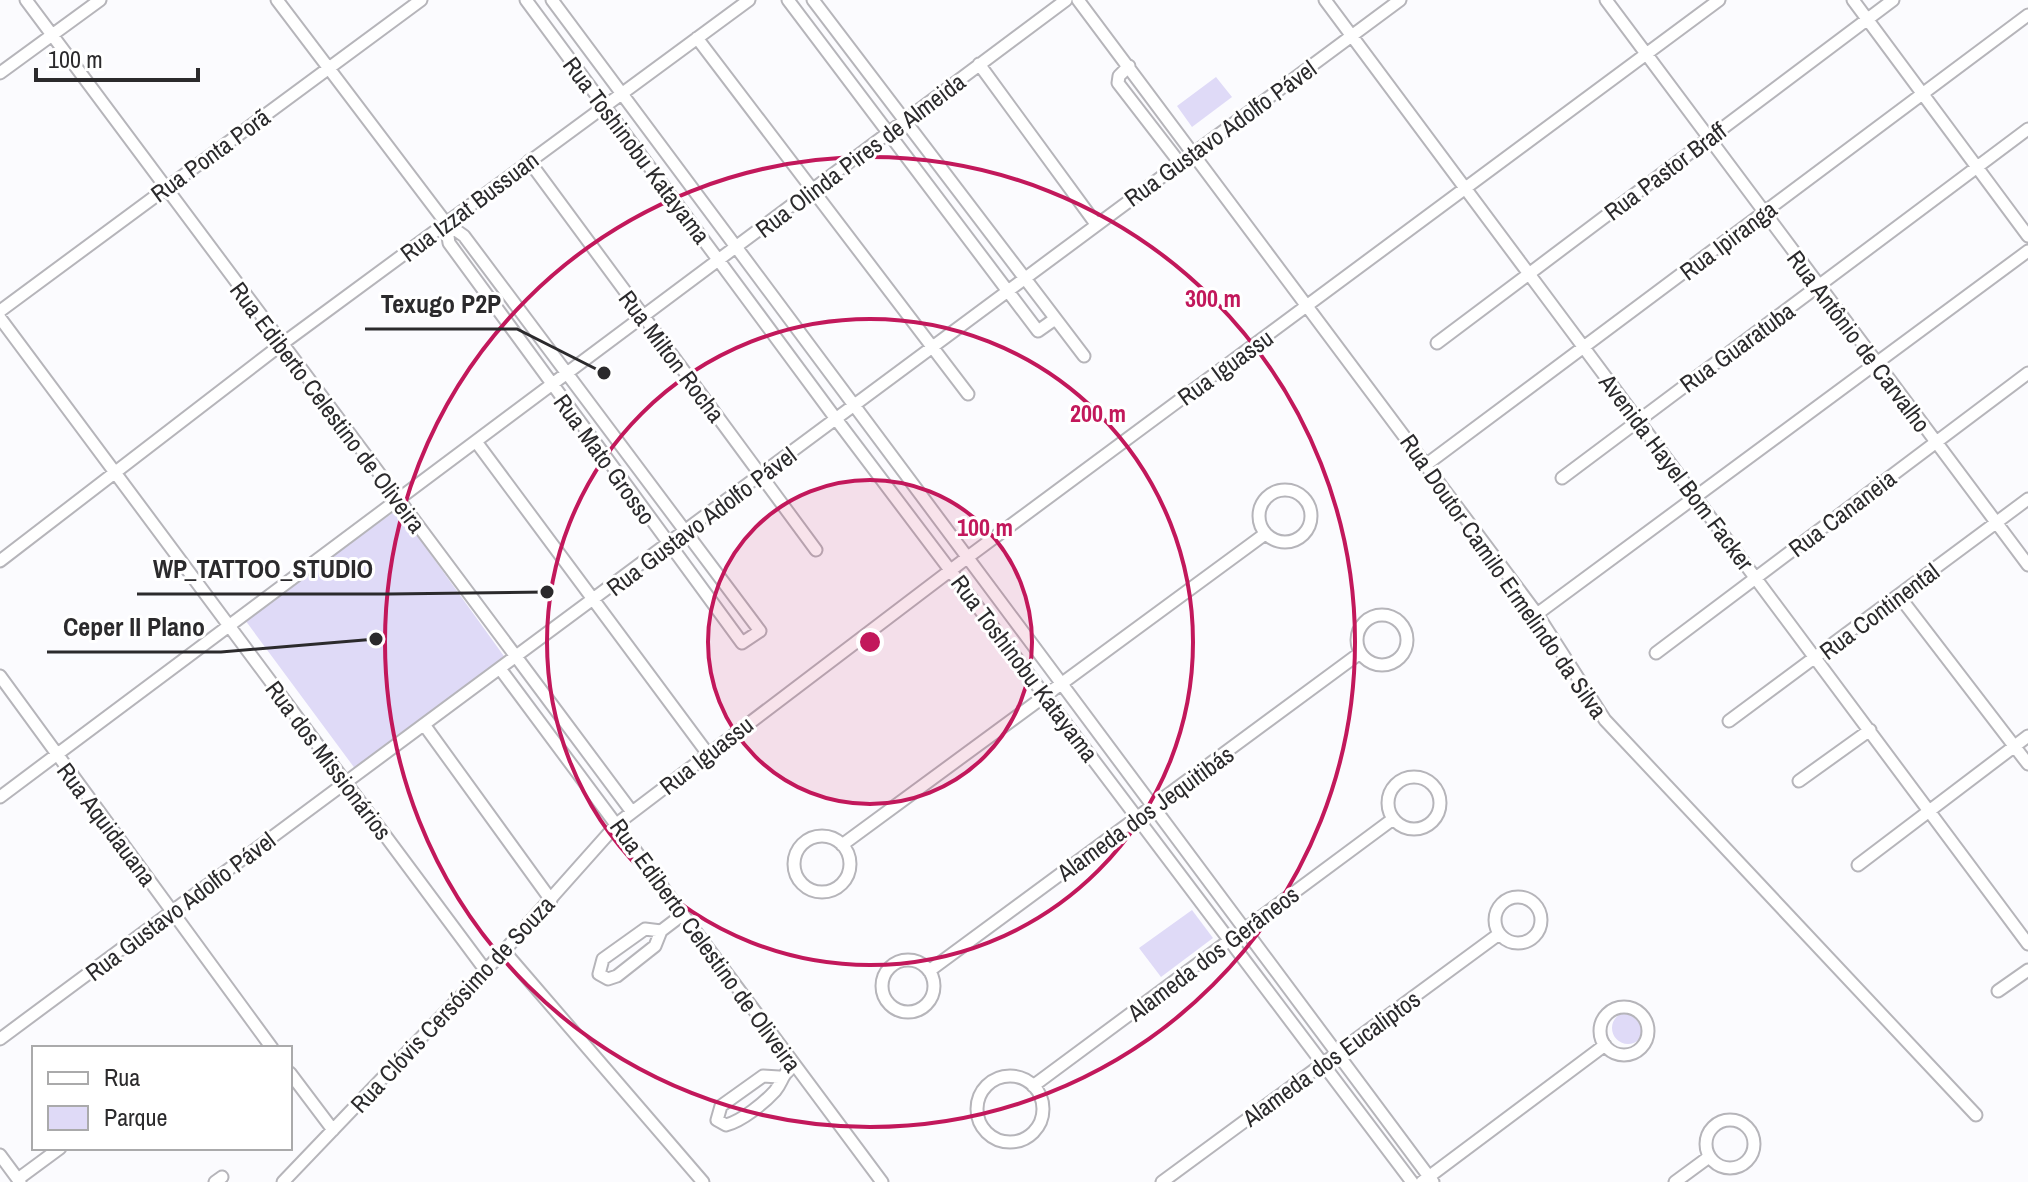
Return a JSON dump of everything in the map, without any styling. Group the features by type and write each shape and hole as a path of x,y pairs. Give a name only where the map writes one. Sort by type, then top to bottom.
{"street":[{"name":"Rua Ediberto Celestino de Oliveira","path":"26,0 632,812"},
{"path":"0,73 100,0"},
{"name":"Rua Mato Grosso","path":"277,0 446,223 464,236 760,631 742,643 552,388 449,243 446,223"},
{"name":"Rua Ponta Porã","path":"0,311 421,0"},
{"name":"Rua Toshinobu Katayama","path":"526,0 836,419 1412,1182"},
{"name":"Rua Toshinobu Katayama","path":"552,0 1247,929 1428,1180"},
{"name":"Rua Izzat Bussuan","path":"0,561 282,344 749,0"},
{"path":"788,0 1038,331 1055,319"},
{"path":"813,0 1084,356"},
{"name":"Rua Olinda Pires de Almeida","path":"0,797 552,388 1066,0"},
{"name":"Rua Doutor Camilo Ermelindo da Silva","path":"1078,0 1537,614 1605,720 1976,1115"},
{"name":"Avenida Hayel Bom Facker","path":"1325,0 2028,944"},
{"name":"Rua Gustavo Adolfo Pável","path":"0,1039 593,602 853,405 1400,0"},
{"name":"Rua Antônio de Carvalho","path":"1606,0 2028,565"},
{"name":"Rua Iguassu","path":"618,823 968,557 1466,191 1719,0"},
{"path":"1853,0 2028,236"},
{"name":"Rua Pastor Braff","path":"1437,343 1893,0"},
{"name":"Rua Ipiranga","path":"1427,464 2028,15"},
{"path":"697,38 968,394"},
{"path":"979,64 1096,224"},
{"path":"1129,66 1119,76 1118,83 1179,162"},
{"name":"Rua Guaratuba","path":"1562,478 2028,129"},
{"name":"Rua Milton Rocha","path":"529,161 816,550"},
{"path":"1537,614 1698,499 2028,251"},
{"name":"Rua dos Missionários","path":"0,318 486,971"},
{"name":"Rua Cananeia","path":"1656,653 2028,373"},
{"path":"477,443 708,754"},
{"path":"893,494 911,481"},
{"path":"1293,490 1306,500 1311,517 1305,533 1290,542 1281,542 1265,534 1259,518 1268,496 1293,490"},
{"name":"Rua Continental","path":"1729,721 2028,499"},
{"path":"842,845 1265,534"},
{"path":"1899,596 2028,764"},
{"path":"1389,616 1403,625 1408,642 1395,662 1372,664 1360,653 1359,628 1372,617 1389,616"},
{"name":"Alameda dos Jequitibás","path":"929,971 1360,653"},
{"name":"Rua Ediberto Celestino de Oliveira","path":"501,670 618,823 682,915 882,1182"},
{"name":"Rua Aquidauana","path":"0,676 271,1046"},
{"path":"425,726 551,900"},
{"path":"1799,781 1870,730"},
{"path":"1858,865 2028,736"},
{"path":"1416,777 1432,783 1440,798 1438,815 1425,827 1407,829 1393,819 1389,795 1400,781 1416,777"},
{"name":"Alameda dos Gerâneos","path":"1033,1086 1393,819"},
{"name":"Rua Clóvis Cersósimo de Souza","path":"283,1182 486,971 618,823"},
{"path":"825,837 842,845 850,861 841,885 817,892 801,884 796,875 795,857 806,841 825,837"},
{"path":"1526,898 1538,907 1541,922 1528,941 1512,943 1499,934 1494,920 1504,901 1526,898"},
{"path":"661,931 649,928 634,937 603,959 599,974 608,979 617,976 655,946 661,931 682,915"},
{"name":"Alameda dos Eucaliptos","path":"1162,1182 1499,934"},
{"path":"504,951 703,1182"},
{"path":"914,961 929,971 933,994 923,1008 907,1013 886,1001 882,993 884,975 896,963 914,961"},
{"path":"1998,991 2028,970"},
{"path":"1628,1007 1642,1015 1648,1029 1639,1049 1625,1055 1605,1045 1602,1022 1612,1010 1628,1007"},
{"path":"1428,1180 1605,1045"},
{"path":"779,1077 763,1076 721,1106 717,1120 726,1125 735,1122 774,1092 779,1077 794,1066"},
{"path":"292,1076 333,1130"},
{"path":"1015,1077 1033,1086 1043,1106 1037,1128 1029,1136 1007,1142 987,1133 977,1115 977,1105 986,1087 995,1080 1015,1077"},
{"path":"1719,1123 1741,1123 1751,1134 1753,1150 1744,1163 1721,1167 1709,1157 1706,1142 1719,1123"},
{"path":"0,1155 19,1180 57,1150"},
{"path":"1675,1182 1709,1157"}],"green space":[{"path":"1216,77 1232,97 1192,127 1177,106"},
{"path":"398,509 506,659 356,770 245,620"},
{"path":"1192,910 1213,938 1161,977 1139,948"},
{"path":"1628,1012 1640,1016 1644,1028 1640,1040 1628,1044 1616,1040 1612,1028 1616,1016"}],"place":[{"name":"Texugo P2P","path":"604,373"},
{"name":"WP_TATTOO_STUDIO","path":"547,592"},
{"name":"Ceper II Plano","path":"376,639"}]}
